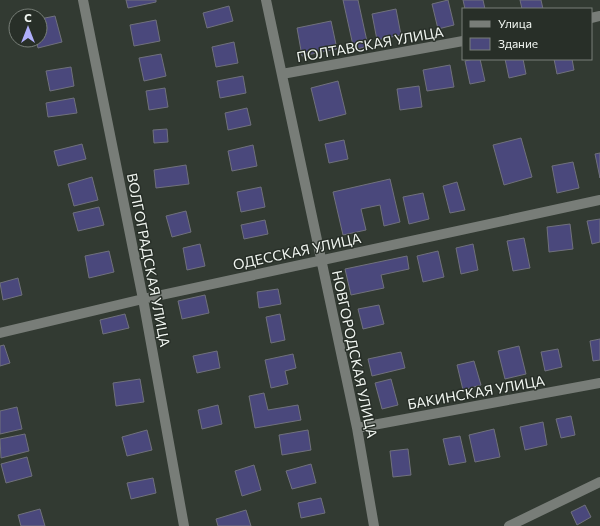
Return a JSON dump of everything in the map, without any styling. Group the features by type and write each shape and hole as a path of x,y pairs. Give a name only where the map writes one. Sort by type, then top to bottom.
{"street":[{"name":"ВОЛГОГРАДСКАЯ УЛИЦА","path":"83,0 143,299 184,526"},
{"name":"НОВГОРОДСКАЯ УЛИЦА","path":"266,0 357,428 374,526"},
{"name":"ПОЛТАВСКАЯ УЛИЦА","path":"282,74 462,41"},
{"name":"ОДЕССКАЯ УЛИЦА","path":"0,333 143,299 600,200"},
{"name":"БАКИНСКАЯ УЛИЦА","path":"357,428 600,383"},
{"path":"509,526 600,482"}],"building":[{"path":"126,0 156,0 156,2 128,8"},
{"path":"343,0 358,0 368,46 354,50"},
{"path":"448,0 454,25 438,29 432,4"},
{"path":"463,0 483,0 485,8 465,8"},
{"path":"520,0 541,0 543,8 522,8"},
{"path":"229,6 233,21 207,28 203,13"},
{"path":"396,9 401,35 377,40 372,14"},
{"path":"55,16 62,42 48,46 48,17"},
{"path":"156,20 160,41 134,46 130,25"},
{"path":"331,21 337,49 302,56 297,28"},
{"path":"234,42 238,63 216,67 212,47"},
{"path":"161,54 166,76 144,81 139,58"},
{"path":"480,60 485,81 470,84 465,61"},
{"path":"505,60 523,60 526,74 509,78"},
{"path":"554,60 572,60 574,70 557,74"},
{"path":"450,65 454,87 427,91 423,70"},
{"path":"71,67 74,86 50,91 46,71"},
{"path":"243,76 246,93 220,98 217,81"},
{"path":"338,81 346,114 319,121 311,88"},
{"path":"419,86 422,107 400,110 397,89"},
{"path":"165,88 168,107 149,110 146,91"},
{"path":"74,98 77,113 48,117 46,103"},
{"path":"247,108 251,125 228,130 225,113"},
{"path":"167,129 168,142 154,143 153,130"},
{"path":"521,138 532,177 504,185 493,145"},
{"path":"344,140 348,159 329,163 325,144"},
{"path":"82,144 86,159 58,166 54,151"},
{"path":"253,145 257,166 232,171 228,151"},
{"path":"600,153 600,178 595,154"},
{"path":"573,162 579,188 557,193 552,166"},
{"path":"186,165 189,184 156,188 154,170"},
{"path":"92,177 98,200 74,206 68,184"},
{"path":"390,179 400,222 384,226 380,205 361,209 366,230 343,235 333,192"},
{"path":"457,182 465,210 450,213 443,186"},
{"path":"261,187 265,207 241,212 237,192"},
{"path":"423,193 429,219 409,224 403,197"},
{"path":"99,207 104,225 78,231 73,213"},
{"path":"186,211 191,232 172,237 166,216"},
{"path":"600,219 600,242 592,244 587,221"},
{"path":"265,220 268,234 244,239 241,225"},
{"path":"570,224 573,249 549,252 547,227"},
{"path":"524,238 530,268 513,271 507,241"},
{"path":"200,244 205,266 187,270 183,248"},
{"path":"473,244 478,270 461,274 456,248"},
{"path":"109,251 114,272 89,278 85,256"},
{"path":"438,251 444,277 423,282 417,256"},
{"path":"407,256 409,269 381,275 384,288 351,295 345,269"},
{"path":"18,278 22,295 3,300 0,283"},
{"path":"278,289 281,304 259,308 257,292"},
{"path":"205,295 209,313 182,319 178,301"},
{"path":"379,305 384,324 363,329 358,309"},
{"path":"125,314 129,328 103,334 100,320"},
{"path":"280,314 285,340 271,343 266,317"},
{"path":"600,339 600,360 593,361 590,341"},
{"path":"4,345 10,363 0,366 0,346"},
{"path":"519,346 526,374 505,379 498,351"},
{"path":"558,349 562,367 545,371 541,352"},
{"path":"217,351 220,368 197,373 193,356"},
{"path":"401,352 405,368 372,376 368,359"},
{"path":"293,354 296,368 285,371 288,384 271,388 265,360"},
{"path":"474,361 481,385 463,390 457,365"},
{"path":"140,379 144,402 116,406 113,383"},
{"path":"391,379 398,405 382,409 375,383"},
{"path":"264,393 268,410 298,405 301,420 255,428 249,396"},
{"path":"218,405 222,424 202,429 198,410"},
{"path":"17,407 22,429 0,434 0,411"},
{"path":"571,416 575,435 561,438 556,419"},
{"path":"543,422 547,445 525,450 520,427"},
{"path":"494,429 500,457 475,462 469,435"},
{"path":"147,430 152,450 127,456 122,437"},
{"path":"308,430 311,450 282,455 279,435"},
{"path":"25,434 29,451 1,458 0,439"},
{"path":"460,436 466,462 449,465 443,439"},
{"path":"408,449 411,475 393,477 390,451"},
{"path":"27,457 32,476 6,483 1,464"},
{"path":"311,464 316,483 292,489 286,471"},
{"path":"254,465 261,490 242,496 235,471"},
{"path":"153,478 156,493 131,499 127,483"},
{"path":"321,498 325,513 301,518 298,503"},
{"path":"585,505 591,517 577,525 571,512"},
{"path":"40,509 45,526 21,526 18,515"},
{"path":"246,510 251,526 218,526 216,519"}]}
